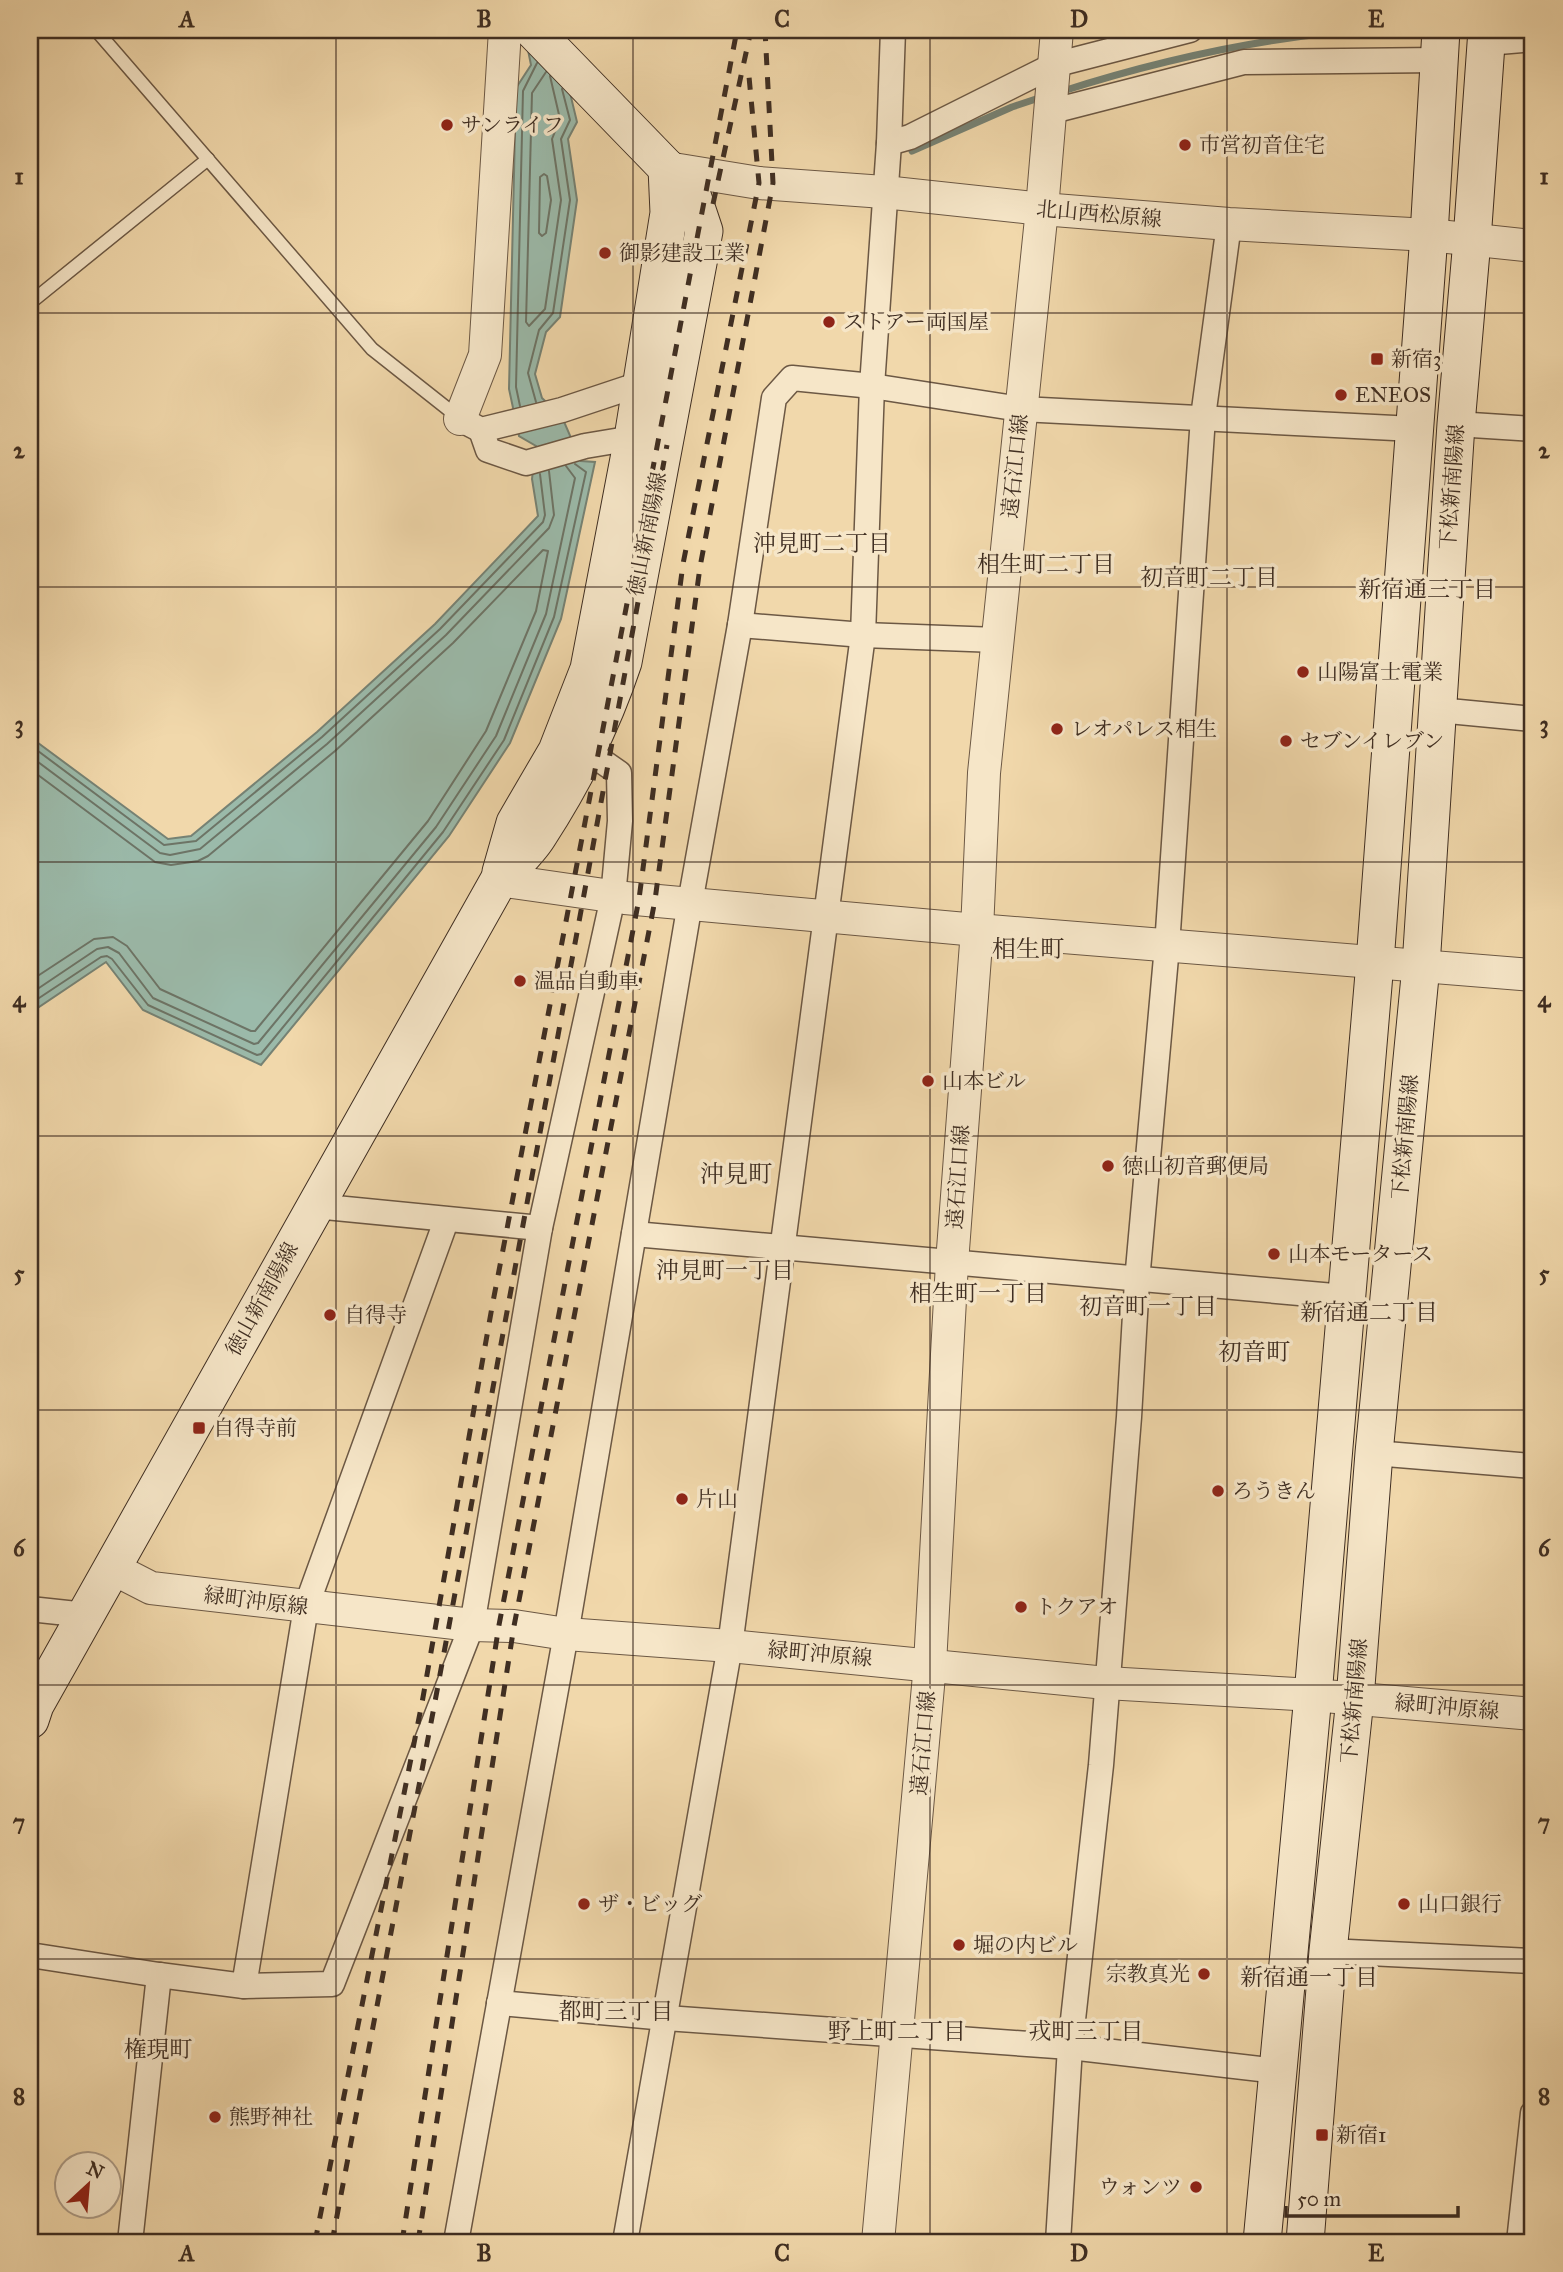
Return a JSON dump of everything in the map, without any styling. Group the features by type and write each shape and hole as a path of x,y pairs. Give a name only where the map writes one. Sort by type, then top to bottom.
{"main road":[{"name":"徳山新南陽線","path":"30,1720 35,1705 499,880 537,838 586,750 623,662 704,231 690,189 533,30"},
{"name":"下松新南陽線","path":"1305,2242 1328,1951 1355,1699 1374,1453 1421,966 1456,424 1486,36"},
{"name":"下松新南陽線","path":"1262,2242 1313,1695 1375,962 1429,235 1440,44"},
{"name":"徳山新南陽線","path":"499,880 515,823 557,751 589,669 633,438 669,213 667,168"}],"street":[{"path":"505,30 485,355 471,424 488,450 526,463 586,446 633,438"},
{"path":"625,2242 730,1646 863,635 872,386 889,143 893,30"},
{"name":"遠石江口線","path":"878,2242 930,1664 952,1263 977,930 984,773 1042,209 1057,30"},
{"path":"889,143 909,137 1053,71 1190,30"},
{"path":"1486,36 1533,39"},
{"path":"1049,111 1244,62 1440,44"},
{"name":"北山西松原線","path":"667,168 759,183 884,192 1042,209 1228,224 1429,235 1533,246"},
{"path":"1058,2242 1070,2047 1101,1765 1129,1418 1137,1280 1167,946 1203,417 1228,224"},
{"path":"456,2242 566,1634 740,625 774,398 792,378 872,386 1021,409 1414,429"},
{"path":"471,424 510,424 640,384"},
{"path":"1456,424 1533,429"},
{"path":"740,625 863,635 997,640"},
{"path":"1438,710 1533,719"},
{"path":"30,1955 244,1986 332,1984 472,1625 540,1228 613,897 620,821 619,774 586,750"},
{"path":"499,880 613,897 977,930 1533,975"},
{"path":"315,1206 540,1228"},
{"path":"244,1986 306,1607 446,1220"},
{"path":"634,1234 1345,1297"},
{"path":"1374,1453 1533,1466"},
{"name":"緑町沖原線","path":"112,1568 151,1588 472,1625 514,1626 566,1634 930,1664 1106,1683 1313,1695 1533,1714"},
{"path":"30,1609 86,1615"},
{"path":"1328,1951 1533,1961"},
{"path":"130,2242 159,1975"},
{"path":"499,2003 666,2018 1070,2047 1277,2071"},
{"path":"1520,2242 1533,2113"}],"lane":[{"path":"96,30 372,349 471,424"},
{"path":"30,303 208,159"}],"water":[{"path":"524,30 555,30 577,122 568,139 577,200 560,317 546,332 535,374 542,398 562,417 581,461 595,462 561,619 510,743 449,836 261,1065 143,1010 106,962 30,1013 30,737 168,839 191,836 317,732 435,624 538,516 532,479 536,446 519,436 509,389 516,88 531,65"}],"waterway":[{"path":"1060,92 1126,72 1227,49 1338,32 1399,30"},
{"path":"912,151 1012,107 1042,97"}],"railway":[{"path":"315,2242 422,1703 492,1307 737,30"},
{"path":"713,204 751,30"},
{"path":"418,2242 514,1626 655,900 700,567 773,183 765,30"},
{"path":"402,2242 499,1625 639,899 683,564 759,183 748,66"},
{"path":"332,2242 434,1707 667,445"}],"place":[{"name":"サンライフ","path":"447,125"},
{"name":"市営初音住宅","path":"1185,145"},
{"name":"御影建設工業","path":"605,253"},
{"name":"ストアー両国屋","path":"829,322"},
{"name":"新宿3","path":"1377,359"},
{"name":"ENEOS","path":"1341,395"},
{"name":"山陽富士電業","path":"1303,672"},
{"name":"レオパレス相生","path":"1057,729"},
{"name":"セブンイレブン","path":"1286,741"},
{"name":"温品自動車","path":"520,981"},
{"name":"山本ビル","path":"928,1081"},
{"name":"徳山初音郵便局","path":"1108,1166"},
{"name":"山本モータース","path":"1274,1254"},
{"name":"自得寺","path":"330,1315"},
{"name":"自得寺前","path":"199,1428"},
{"name":"ろうきん","path":"1218,1491"},
{"name":"片山","path":"682,1499"},
{"name":"トクアオ","path":"1021,1607"},
{"name":"ザ・ビッグ","path":"584,1904"},
{"name":"山口銀行","path":"1404,1904"},
{"name":"堀の内ビル","path":"959,1945"},
{"name":"宗教真光","path":"1204,1974"},
{"name":"熊野神社","path":"215,2117"},
{"name":"新宿1","path":"1322,2135"},
{"name":"ウォンツ","path":"1196,2187"}],"district":[{"name":"沖見町二丁目","path":"822,543"},
{"name":"相生町二丁目","path":"1046,564"},
{"name":"初音町二丁目","path":"1209,577"},
{"name":"新宿通三丁目","path":"1427,589"},
{"name":"相生町","path":"1028,949"},
{"name":"沖見町","path":"736,1174"},
{"name":"沖見町一丁目","path":"725,1270"},
{"name":"相生町一丁目","path":"978,1293"},
{"name":"初音町一丁目","path":"1148,1306"},
{"name":"新宿通二丁目","path":"1369,1312"},
{"name":"初音町","path":"1254,1352"},
{"name":"新宿通一丁目","path":"1309,1977"},
{"name":"都町三丁目","path":"616,2011"},
{"name":"野上町二丁目","path":"897,2031"},
{"name":"戎町三丁目","path":"1086,2031"},
{"name":"権現町","path":"158,2049"}]}
